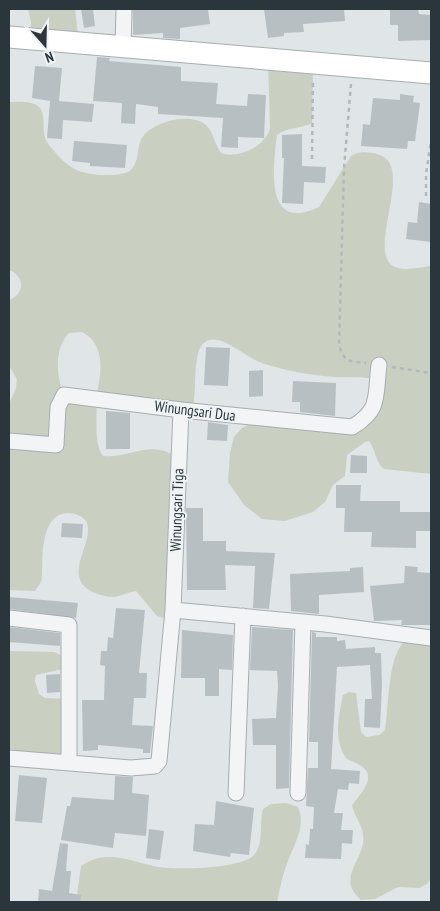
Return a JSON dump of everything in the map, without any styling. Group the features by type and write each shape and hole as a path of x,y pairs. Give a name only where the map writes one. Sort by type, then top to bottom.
{"street":[{"path":"123,47 124,9"},
{"path":"9,37 353,68 431,73"},
{"name":"Winungsari Dua","path":"9,440 56,446 58,407 64,395 181,410 352,427 366,419 374,410 380,365"},
{"name":"Winungsari Tiga","path":"69,763 149,768 155,766 158,761 173,610 181,410"},
{"path":"173,610 303,622 431,638"},
{"path":"236,792 243,616"},
{"path":"9,618 69,625 69,763 9,758"},
{"path":"298,793 303,622"}],"path":[{"path":"312,159 314,64"},
{"path":"353,68 344,168 338,345 342,356 348,361 431,373"},
{"path":"426,196 426,174 431,141"}],"shaded area":[{"path":"28,9 75,9 79,43 30,39 31,22"},
{"path":"268,60 313,64 312,123 281,132 277,135 274,164 276,193 280,204 289,211 301,213 319,207 354,154 377,154 388,161 393,173 393,189 385,243 386,257 397,268 407,269 431,266 431,474 384,469 379,463 369,441 365,442 347,455 345,476 333,485 325,502 313,512 285,521 262,519 244,505 228,482 230,453 234,437 242,428 254,422 352,427 366,419 372,379 316,375 280,368 262,363 225,342 211,340 205,342 198,354 192,411 96,398 97,436 103,456 114,456 152,449 170,453 179,460 171,620 157,616 136,591 111,597 95,593 84,586 80,578 79,569 88,529 85,519 69,513 59,515 52,521 48,529 43,550 42,580 35,591 9,590 9,404 16,388 17,379 9,366 9,300 18,294 21,285 18,276 9,270 9,102 29,102 39,107 43,114 47,142 60,158 77,170 97,175 125,173 131,170 136,163 142,138 147,132 154,127 173,120 192,119 201,122 209,129 221,153 228,154 243,153 257,146 263,141 270,128","holes":["82,332 90,338 99,353 100,370 96,398 64,395 58,371 61,346 69,333"]},
{"path":"405,641 431,646 431,879 427,884 419,888 398,887 375,899 361,900 353,891 350,883 353,868 363,844 362,831 352,805 367,784 368,773 364,768 344,756 338,732 340,710 343,695 349,692 356,693 361,732 366,737 379,735 385,730 392,670 399,648"},
{"path":"9,651 54,652 69,659 63,669 36,675 35,681 39,694 45,698 69,699 69,763 9,758"},
{"path":"286,803 298,807 301,822 298,836 284,873 277,902 76,902 81,866 100,858 119,858 158,867 180,868 209,867 238,863 248,859 258,849 263,809 271,804"}],"building":[{"path":"81,9 93,9 95,26 84,28"},
{"path":"133,9 208,9 210,24 180,28 180,39 163,38 163,33 133,35"},
{"path":"264,9 344,9 345,21 303,24 304,32 284,33 284,36 268,38"},
{"path":"390,9 418,9 419,14 431,15 431,40 398,41 398,25 390,25"},
{"path":"97,57 110,58 109,61 181,67 181,81 218,83 216,104 247,106 248,94 266,95 264,138 238,137 238,148 221,147 223,118 158,114 158,107 136,104 135,124 121,123 122,103 93,101"},
{"path":"35,66 62,68 59,101 94,104 92,122 63,120 62,139 47,138 50,101 32,98"},
{"path":"400,94 414,96 413,102 420,103 415,141 408,141 407,149 361,146 363,124 370,125 373,98 400,100"},
{"path":"302,134 302,166 326,167 325,183 304,182 303,204 282,203 284,158 282,158 282,135"},
{"path":"74,141 127,145 125,168 90,166 90,163 72,161"},
{"path":"419,202 431,204 431,242 406,239 408,222 417,223"},
{"path":"206,347 230,348 228,386 204,385"},
{"path":"263,370 263,396 249,397 249,371"},
{"path":"293,381 336,383 335,416 300,412 300,402 292,402"},
{"path":"106,411 130,413 130,449 106,449"},
{"path":"208,422 228,425 227,441 207,440"},
{"path":"351,455 367,456 367,473 350,473"},
{"path":"336,485 361,485 360,501 400,501 400,512 431,512 431,531 416,531 416,548 371,547 372,532 344,532 345,508 336,508"},
{"path":"186,508 203,508 203,541 226,541 226,551 275,553 269,609 253,608 255,566 225,565 226,590 187,590"},
{"path":"62,523 83,524 82,538 61,537"},
{"path":"405,566 418,567 417,572 431,573 431,625 401,625 402,620 374,621 370,586 404,583"},
{"path":"363,567 364,592 319,595 319,614 291,611 290,574 350,571 350,568"},
{"path":"9,597 78,603 76,618 9,609"},
{"path":"116,608 145,610 139,673 147,673 146,698 134,698 132,725 153,726 150,753 143,753 143,749 98,745 98,750 83,751 82,700 104,700 105,666 100,665 101,651 107,651 108,637 113,638"},
{"path":"9,627 60,633 60,646 9,642"},
{"path":"252,627 293,630 289,788 276,789 276,745 253,745 252,719 276,718 278,685 277,671 250,670"},
{"path":"182,630 233,635 232,670 219,669 219,696 205,696 205,678 181,678"},
{"path":"312,632 316,633 316,637 337,637 337,641 345,640 346,649 375,647 375,653 381,653 380,728 364,727 365,699 372,699 370,665 337,667 331,769 360,771 359,784 349,783 348,790 338,789 334,813 343,813 341,830 353,830 352,844 342,843 341,859 305,858 306,844 309,845 310,829 313,829 314,807 306,806 308,768 318,768 318,742 309,742"},
{"path":"60,674 60,692 47,693 46,675"},
{"path":"19,775 47,778 42,823 15,821"},
{"path":"115,776 133,777 132,793 149,795 146,836 115,833 113,848 61,840 67,806 70,806 72,797 114,800"},
{"path":"216,801 254,808 249,855 231,853 230,857 193,851 195,824 214,825"},
{"path":"149,829 164,831 160,860 146,858"},
{"path":"60,843 68,844 66,871 71,871 69,893 81,895 80,902 38,902 39,889 52,891"}]}
